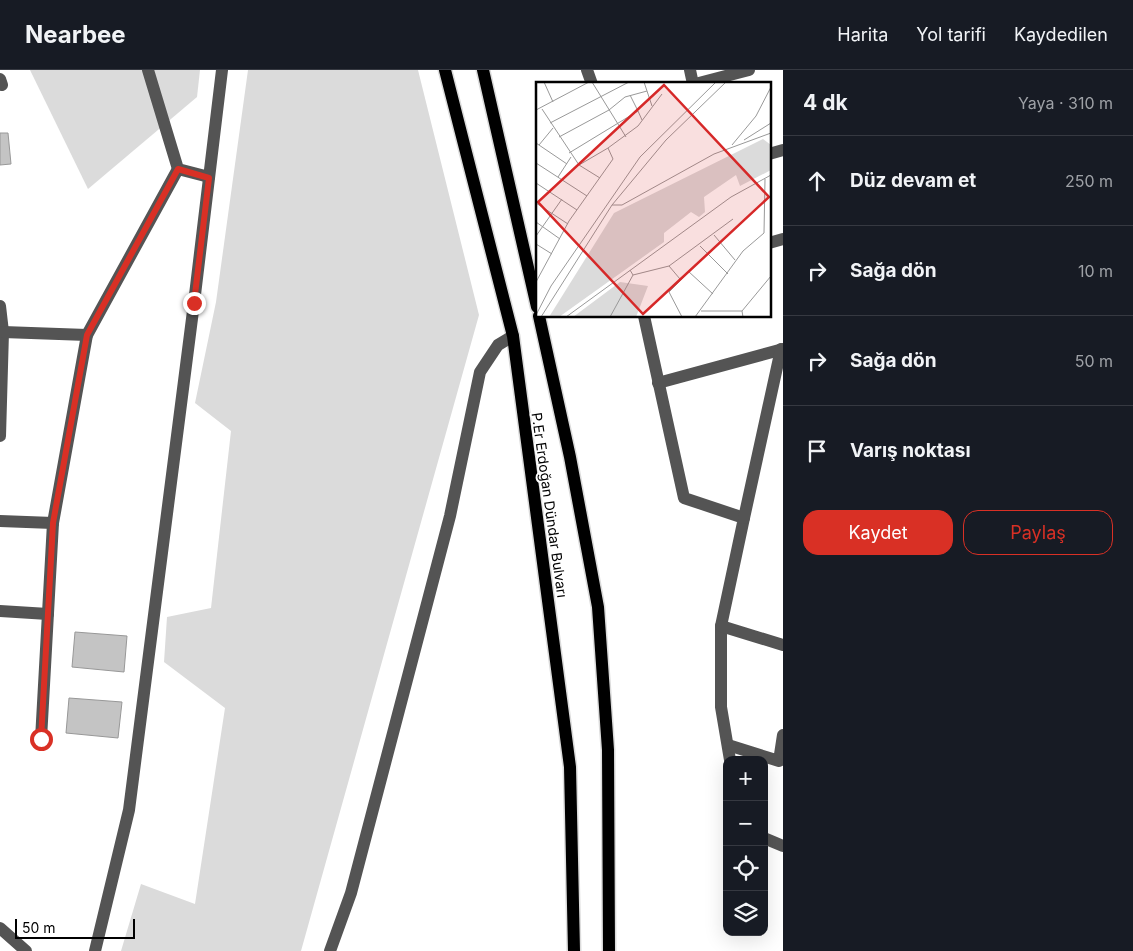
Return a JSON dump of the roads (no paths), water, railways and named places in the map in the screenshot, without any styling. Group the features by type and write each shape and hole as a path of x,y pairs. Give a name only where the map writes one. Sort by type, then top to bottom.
{"main road":[{"name":"P.Er Erdoğan Dündar Bulvarı","path":"445,70 513,336 570,767 574,951"},
{"path":"483,70 536,303"},
{"name":"P.Er Erdoğan Dündar Bulvarı","path":"539,318 570,457 598,607 608,750 609,951"}],"street":[{"path":"41,739 53,523 87,335 178,169 148,70"},
{"path":"96,951 128,810 194,303 222,70"},
{"path":"587,70 591,82"},
{"path":"702,82 749,70"},
{"path":"770,154 783,150"},
{"path":"178,169 209,178"},
{"path":"770,242 783,239"},
{"path":"0,306 3,332 0,436"},
{"path":"644,318 684,498 744,518"},
{"path":"3,332 87,335"},
{"path":"330,951 351,893 450,516 480,372 498,345 513,336"},
{"path":"658,384 782,349 721,626 721,707 729,756"},
{"path":"0,521 53,523"},
{"path":"0,611 48,614"},
{"path":"721,626 783,645"},
{"path":"728,745 781,761 783,735"},
{"path":"768,840 783,846"},
{"path":"0,928 26,951"}]}
